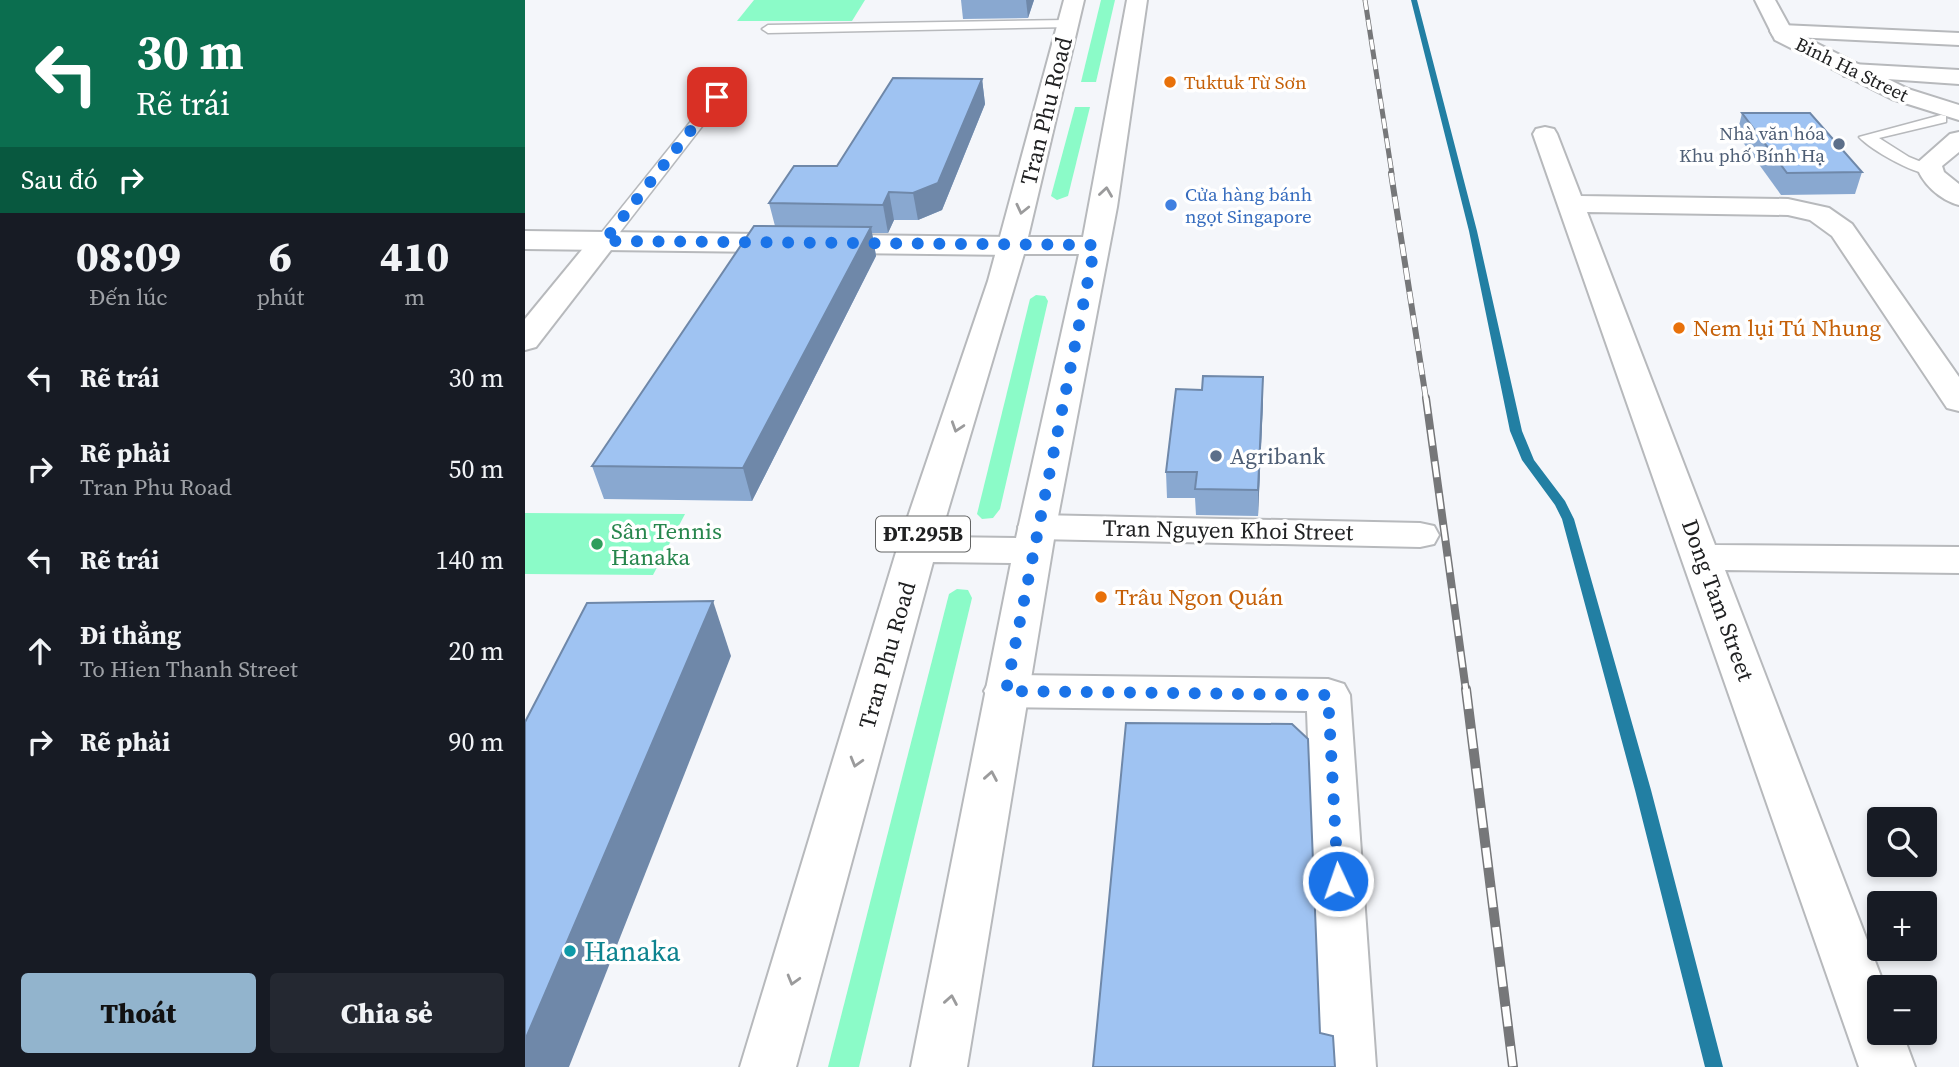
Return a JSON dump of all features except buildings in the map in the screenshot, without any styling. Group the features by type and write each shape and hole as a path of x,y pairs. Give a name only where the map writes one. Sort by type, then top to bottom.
{"street":[{"path":"939,1067 1006,691 1095,245 1137,0"},
{"name":"Binh Ha Street","path":"1765,0 1783,35 1851,71 1950,116"},
{"name":"Tran Phu Road","path":"768,1067 918,550 1012,246 1070,12"},
{"path":"1781,31 1959,39"},
{"path":"1851,71 1959,76"},
{"name":"Dong Tam Street","path":"1545,134 1887,1067"},
{"path":"1959,139 1929,164 1931,171 1959,197"},
{"path":"1570,204 1768,205 1819,214 1842,230 1959,401"},
{"path":"525,240 1095,245"},
{"path":"525,340 604,241"},
{"name":"Tran Nguyen Khoi Street","path":"918,550 1035,539 1240,529 1420,535"},
{"path":"1702,557 1959,560"},
{"path":"1006,691 1328,695 1348,1067"}],"lane":[{"path":"768,29 1070,12"},
{"path":"604,241 717,97"},
{"path":"1931,171 1904,160 1866,137 1950,116"}],"green space":[{"path":"754,0 865,0 852,21 737,21"},
{"path":"1101,0 1115,0 1096,82 1081,82"},
{"path":"1075,107 1090,107 1068,196 1057,200 1051,196"},
{"path":"1036,295 1045,296 1048,301 1000,509 993,518 982,519 977,514 1030,299"},
{"name":"Sân Tennis Hanaka","path":"525,513 685,514 653,575 525,574"},
{"path":"957,589 968,590 972,598 859,1067 828,1067 949,594"}],"waterway":[{"path":"1414,0 1473,231 1516,431 1528,460 1561,504 1568,519 1643,790 1714,1067"}],"railway":[{"path":"1365,0 1392,174"},
{"path":"1391,173 1426,399"},
{"path":"1426,398 1466,691"},
{"path":"1466,689 1513,1067"}],"place":[{"name":"Tuktuk Từ Sơn","path":"1170,82"},
{"name":"Nhà văn hóa Khu phố Bính Hạ","path":"1839,144"},
{"name":"Cửa hàng bánh ngọt Singapore","path":"1171,205"},
{"name":"Nem lụi Tú Nhung","path":"1679,328"},
{"name":"Agribank","path":"1216,456"},
{"name":"Sân Tennis Hanaka","path":"597,544"},
{"name":"Trâu Ngon Quán","path":"1101,597"},
{"name":"Hanaka","path":"570,951"}],"route":[{"path":"717,97 604,241 1095,245 1006,691 1328,695 1338,881"}]}
